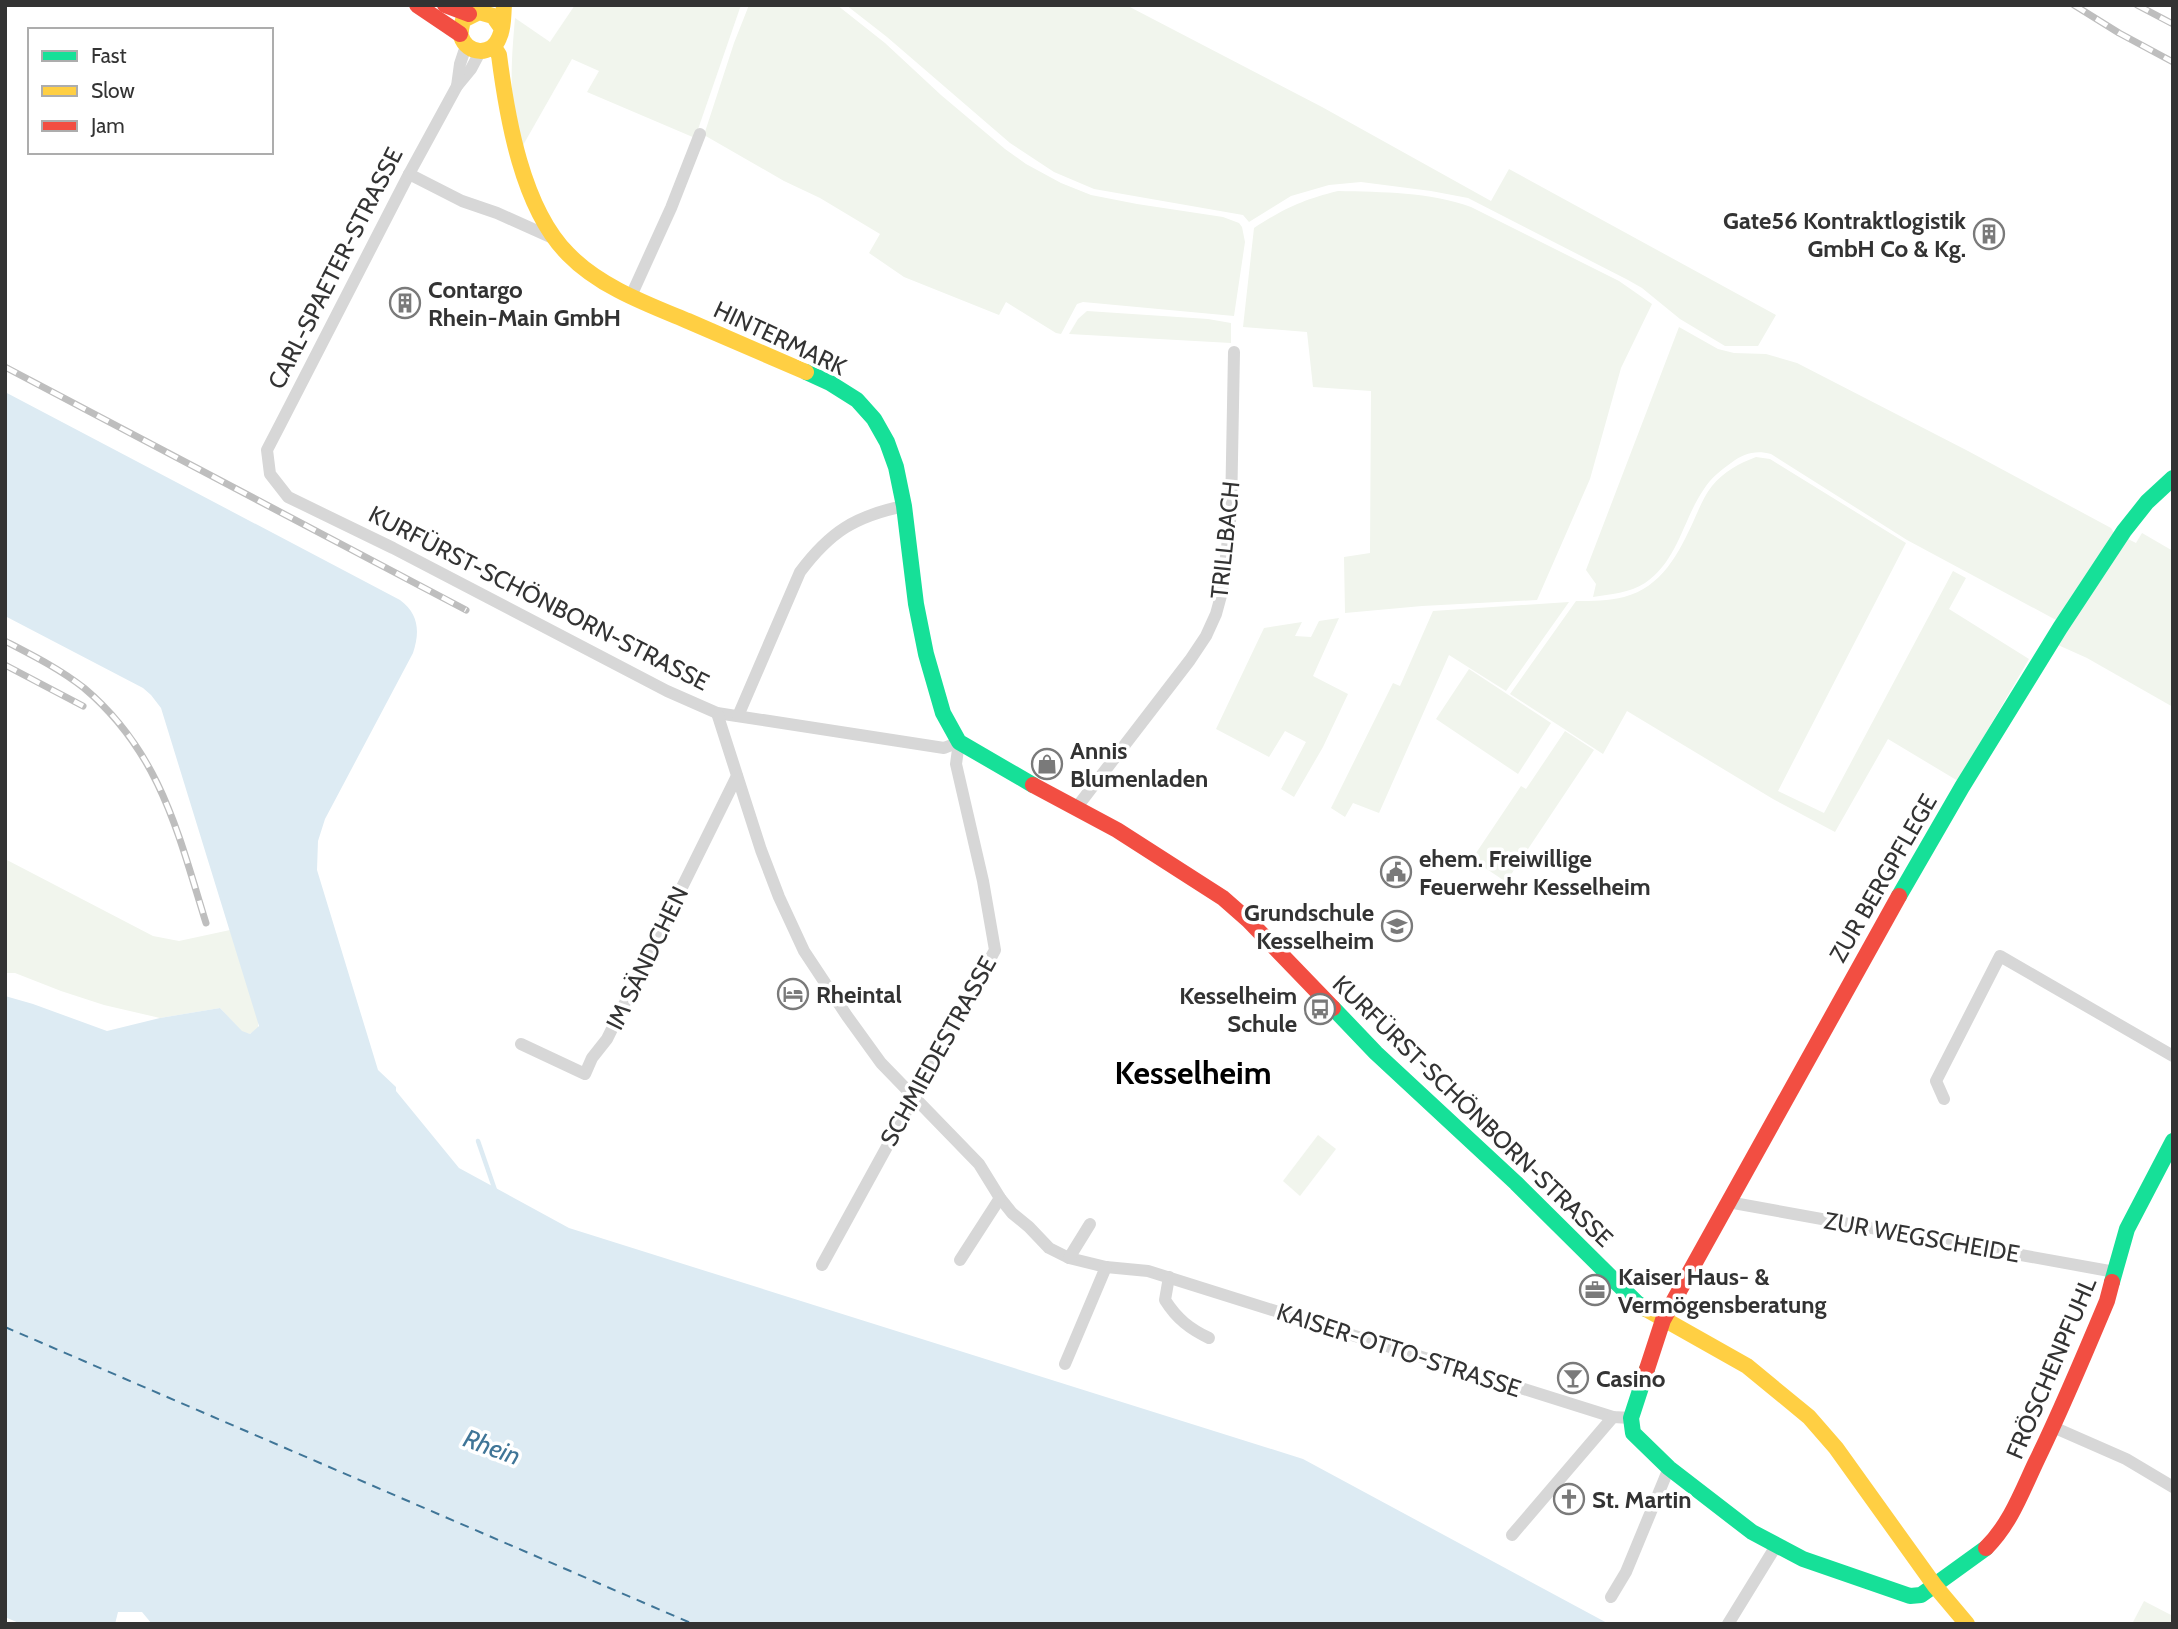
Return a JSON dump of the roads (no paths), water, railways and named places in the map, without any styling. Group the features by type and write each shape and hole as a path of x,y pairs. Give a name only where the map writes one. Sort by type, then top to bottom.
{"street":[{"path":"417,5 475,45"},
{"path":"445,5 479,10 494,16 500,26"},
{"name":"CARL-SPAETER-STRASSE","path":"270,474 268,450 457,86 460,64 475,45 500,37 504,5"},
{"name":"CARL-SPAETER-STRASSE","path":"475,45 460,26 479,10"},
{"name":"HINTERMARK","path":"475,45 499,55 506,112 523,173 555,239 576,260 592,273 631,296 830,383 857,400 874,419 897,467 916,604 926,654 943,713 959,742"},
{"path":"631,296 671,208 700,134"},
{"name":"HINTERMARK","path":"409,174 462,201 555,239"},
{"name":"TRILLBACH","path":"1077,807 1190,660 1206,636 1216,614 1222,592 1231,512 1234,352"},
{"name":"KURFÜRST-SCHÖNBORN-STRASSE","path":"270,474 288,497 393,548 667,691 717,713 944,748 959,742 1117,830 1223,898 1240,912 1376,1053 1516,1183 1637,1303 1747,1366 1809,1417 1836,1448 1935,1586 1967,1624"},
{"name":"ZUR BERGPFLEGE","path":"1630,1418 1663,1320 1845,990 1962,787 2060,628 2124,531 2147,502 2173,478"},
{"path":"738,716 800,572 815,552 833,534 854,521 880,511 904,506"},
{"name":"KAISER-OTTO-STRASSE","path":"717,713 766,861 804,951 874,1054 979,1164 1012,1213 1049,1248 1069,1258 1106,1267 1147,1271 1613,1417 1630,1418"},
{"name":"SCHMIEDESTRASSE","path":"822,1265 995,950 983,881 956,764 959,742"},
{"name":"IM SÄNDCHEN","path":"521,1044 585,1074 592,1058 607,1039 737,776"},
{"path":"1944,1099 1936,1081 2000,956 2173,1056"},
{"name":"FRÖSCHENPFUHL","path":"1935,1586 1984,1550 1998,1536 2012,1514 2107,1301 2127,1229 2173,1141"},
{"path":"960,1260 1000,1198"},
{"name":"ZUR WEGSCHEIDE","path":"1728,1202 2115,1272"},
{"path":"1069,1258 1090,1224"},
{"path":"1065,1364 1106,1267"},
{"path":"1169,1278 1165,1300 1170,1308 1189,1329 1209,1338"},
{"path":"1512,1535 1613,1417"},
{"path":"1630,1418 1633,1433 1670,1468 1752,1532 1776,1546 1802,1559 1910,1596 1921,1595 1935,1586"},
{"path":"2053,1427 2126,1459 2173,1487"},
{"path":"1611,1597 1626,1572 1670,1468"},
{"path":"1728,1624 1776,1546"}],"water":[{"name":"Rhein","path":"5,392 400,600 411,611 417,631 413,653 325,819 318,841 317,870 378,1070 396,1087 396,1091 459,1168 569,1228 1303,1459 1609,1624 152,1624 142,1612 118,1612 115,1624 21,1624 5,1617 5,996 107,1031 160,1018 220,1008 242,1031 250,1034 259,1026 161,708 143,688 5,616"}],"waterway":[{"path":"478,1141 496,1193"}],"railway":[{"path":"2074,5 2173,62"},
{"path":"2137,5 2173,24"},
{"path":"5,367 466,610"},
{"path":"5,641 56,668 84,688 110,713 131,739 163,796 186,857 206,923"},
{"path":"5,665 83,706"}],"place":[{"name":"Gate56 Kontraktlogistik GmbH Co & Kg.","path":"1989,234"},
{"name":"Contargo Rhein-Main GmbH","path":"405,303"},
{"name":"Annis Blumenladen","path":"1047,764"},
{"name":"ehem. Freiwillige Feuerwehr Kesselheim","path":"1396,872"},
{"name":"Grundschule Kesselheim","path":"1397,926"},
{"name":"Rheintal","path":"793,994"},
{"name":"Kesselheim Schule","path":"1320,1009"},
{"name":"Kaiser Haus- & Vermögensberatung","path":"1595,1290"},
{"name":"Casino","path":"1573,1378"},
{"name":"St. Martin","path":"1569,1499"}],"district":[{"name":"Kesselheim","path":"1193,1072"}]}
